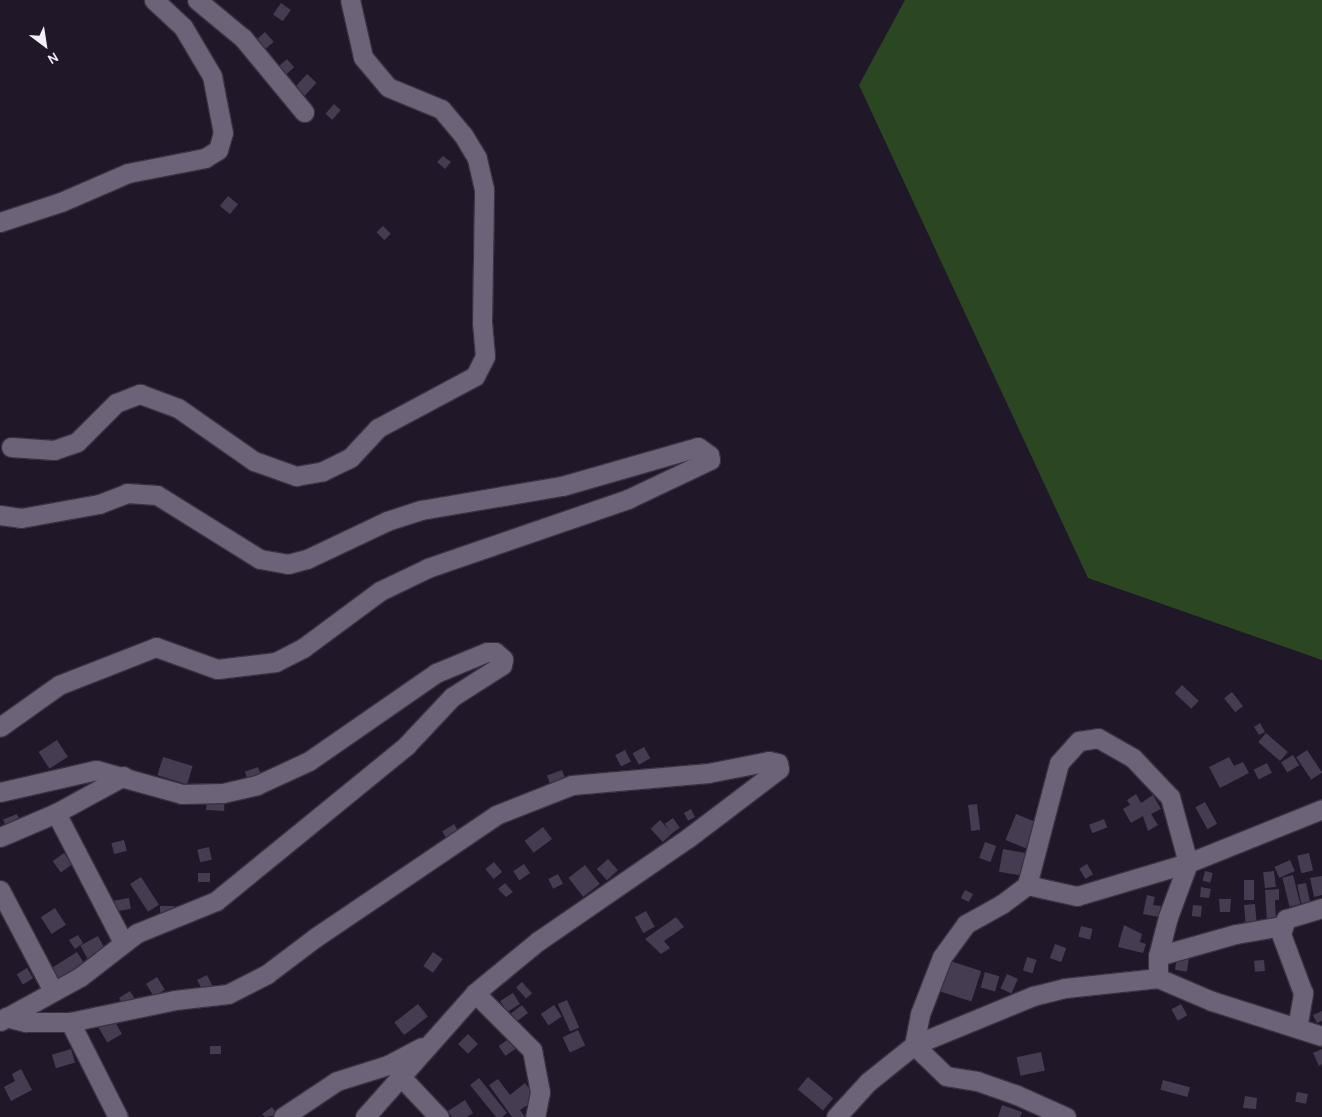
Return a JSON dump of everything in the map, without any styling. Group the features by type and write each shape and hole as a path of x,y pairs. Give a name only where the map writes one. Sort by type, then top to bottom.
{"street":[{"path":"154,0 183,27"},
{"path":"0,222 61,202 128,173 205,158 218,150 223,133 212,76 167,0"},
{"path":"197,0 243,38 304,112"},
{"path":"4,449 54,450 77,442 116,403 140,394 178,408 254,461 296,476 323,471 350,458 378,428 475,376 484,356 482,323 484,189 477,158 463,135 441,109 388,87 363,57 350,0"},
{"path":"0,515 21,518 99,504 127,493 157,495 260,559 288,564 307,559 405,514 562,486 698,447 710,455 710,460 697,468 628,499 428,568 380,591 303,648 276,662 218,669 156,647 59,685 0,727"},
{"path":"0,792 96,770 124,776 182,794 223,793 257,785 309,761 436,673 487,652 495,652 503,659 502,665 452,697 406,746 249,878 216,901 123,942 96,967 3,1019"},
{"path":"914,1044 920,1014 942,957 966,924 1002,904 1027,885 1059,763 1079,741 1098,738 1133,758 1170,797 1188,863 1158,956 1158,978"},
{"path":"3,1019 25,1022 70,1022 175,1000 228,994 267,974 316,937 496,815 572,785 708,773 768,761 778,763 779,768 688,838 538,941 475,993 402,1078 365,1117"},
{"path":"0,837 56,814 124,776"},
{"path":"1027,885 1077,896 1188,863 1322,809"},
{"path":"56,814 123,942"},
{"path":"0,890 53,991"},
{"path":"1297,1028 1304,993 1280,934 1286,919 1322,908"},
{"path":"1158,956 1236,934 1282,926"},
{"path":"836,1117 868,1082 914,1044 1033,996 1065,988 1158,978 1212,1001 1322,1036"},
{"path":"475,993 532,1050 540,1092 535,1117"},
{"path":"70,1022 118,1117"},
{"path":"283,1117 337,1081 388,1065 431,1042"},
{"path":"914,1044 946,1076 977,1081 1017,1095 1066,1117"},
{"path":"402,1078 438,1117"}],"green space":[{"path":"905,0 1322,0 1322,660 1088,578 859,85"}],"building":[{"path":"281,3 291,10 283,21 273,14"},
{"path":"265,32 274,42 266,49 257,39"},
{"path":"287,59 294,67 283,77 276,69"},
{"path":"307,74 317,83 303,98 294,89"},
{"path":"334,104 341,110 332,120 325,114"},
{"path":"443,156 451,162 445,169 437,162"},
{"path":"228,196 238,204 230,214 220,206"},
{"path":"383,226 391,234 384,240 377,232"},
{"path":"1182,685 1199,701 1191,709 1174,693"},
{"path":"1232,692 1243,706 1235,712 1224,698"},
{"path":"1260,723 1265,732 1259,735 1254,727"},
{"path":"1266,733 1288,752 1280,761 1258,742"},
{"path":"57,740 68,757 49,769 39,752"},
{"path":"644,747 650,758 639,765 633,753"},
{"path":"625,750 631,762 621,767 615,755"},
{"path":"1307,750 1322,772 1311,780 1296,757"},
{"path":"1293,755 1299,765 1287,772 1281,762"},
{"path":"163,757 193,766 187,784 157,775"},
{"path":"1229,757 1234,766 1243,762 1249,773 1220,788 1209,767"},
{"path":"1267,763 1272,773 1259,780 1254,770"},
{"path":"258,767 262,778 249,783 245,772"},
{"path":"562,770 566,781 551,787 547,775"},
{"path":"207,794 225,795 224,811 206,810"},
{"path":"1136,794 1141,803 1153,795 1161,809 1151,814 1158,825 1148,831 1143,816 1131,823 1123,809 1130,805 1127,800"},
{"path":"1205,802 1217,824 1207,829 1195,807"},
{"path":"977,804 980,830 971,831 968,805"},
{"path":"691,809 695,817 688,821 684,813"},
{"path":"17,814 21,824 7,830 3,820"},
{"path":"1016,814 1038,823 1028,849 1006,840"},
{"path":"673,818 680,828 672,834 665,824"},
{"path":"1104,819 1107,827 1092,833 1089,825"},
{"path":"660,820 672,833 663,842 650,829"},
{"path":"454,824 459,832 447,839 442,831"},
{"path":"543,827 552,839 534,853 525,841"},
{"path":"124,840 127,851 114,854 111,843"},
{"path":"985,842 996,846 990,862 979,858"},
{"path":"209,847 212,860 200,862 197,850"},
{"path":"1003,849 1026,853 1022,876 999,872"},
{"path":"64,853 72,864 61,873 53,861"},
{"path":"1309,853 1313,871 1301,873 1297,856"},
{"path":"608,859 618,870 607,880 597,869"},
{"path":"1290,860 1295,871 1279,878 1274,867"},
{"path":"494,862 502,872 494,879 485,869"},
{"path":"524,864 530,873 519,880 513,871"},
{"path":"1087,864 1093,874 1085,879 1079,869"},
{"path":"585,865 600,884 583,897 568,878"},
{"path":"1205,871 1213,873 1210,883 1203,881"},
{"path":"1274,871 1276,887 1265,888 1263,872"},
{"path":"198,873 210,873 210,882 198,882"},
{"path":"558,874 563,884 553,889 548,879"},
{"path":"1293,875 1300,904 1290,907 1282,878"},
{"path":"1322,876 1322,895 1314,897 1310,878"},
{"path":"141,877 159,905 148,912 130,884"},
{"path":"1244,880 1254,880 1254,900 1244,900"},
{"path":"505,883 513,892 506,897 498,889"},
{"path":"1306,883 1310,902 1301,903 1297,885"},
{"path":"1201,887 1211,889 1209,898 1200,897"},
{"path":"1279,889 1279,900 1275,900 1276,921 1267,921 1265,890"},
{"path":"965,890 973,894 969,902 961,898"},
{"path":"1147,895 1155,897 1153,905 1161,906 1159,917 1143,914"},
{"path":"129,898 131,909 111,912 109,901"},
{"path":"1219,899 1231,899 1230,912 1220,912"},
{"path":"1255,904 1257,928 1246,929 1244,905"},
{"path":"1193,905 1202,906 1201,917 1192,916"},
{"path":"160,906 174,906 174,918 160,918"},
{"path":"55,908 66,925 52,934 41,917"},
{"path":"646,911 655,927 643,933 635,917"},
{"path":"676,917 684,927 664,941 670,948 661,954 645,939"},
{"path":"1124,925 1142,934 1140,942 1146,944 1143,953 1118,947"},
{"path":"1081,926 1093,929 1090,940 1078,937"},
{"path":"78,935 83,943 75,949 69,940"},
{"path":"98,936 105,949 87,959 80,945"},
{"path":"1055,944 1066,948 1061,962 1050,958"},
{"path":"77,952 85,965 60,981 52,968"},
{"path":"433,952 443,959 433,973 423,966"},
{"path":"1027,957 1037,960 1032,973 1023,970"},
{"path":"1177,957 1189,959 1187,972 1175,970"},
{"path":"947,960 981,971 971,1002 937,990"},
{"path":"1264,960 1265,971 1255,972 1254,961"},
{"path":"27,968 33,978 23,984 17,974"},
{"path":"985,972 999,976 995,992 981,987"},
{"path":"1007,974 1018,979 1011,993 1000,989"},
{"path":"207,975 214,989 204,994 197,980"},
{"path":"157,977 165,990 154,997 146,984"},
{"path":"522,982 532,993 526,999 516,987"},
{"path":"130,991 137,1002 126,1009 119,998"},
{"path":"513,993 520,1004 507,1012 500,1001"},
{"path":"567,1000 579,1027 570,1031 558,1004"},
{"path":"418,1004 428,1017 404,1035 394,1022"},
{"path":"1181,1004 1187,1015 1178,1021 1171,1009"},
{"path":"522,1005 528,1013 517,1021 511,1013"},
{"path":"554,1005 562,1017 549,1026 541,1014"},
{"path":"1322,1011 1322,1021 1317,1023 1313,1015"},
{"path":"111,1015 122,1034 107,1043 96,1024"},
{"path":"578,1030 585,1045 570,1053 563,1037"},
{"path":"468,1034 478,1044 468,1054 458,1044"},
{"path":"510,1038 517,1048 505,1056 499,1046"},
{"path":"210,1046 221,1046 221,1054 210,1054"},
{"path":"71,1049 75,1062 56,1068 52,1055"},
{"path":"1322,1049 1322,1064 1319,1066 1313,1053"},
{"path":"1041,1052 1045,1071 1020,1076 1017,1057"},
{"path":"21,1069 32,1090 11,1101 4,1087 15,1081 12,1074"},
{"path":"808,1077 833,1098 823,1110 798,1089"},
{"path":"479,1078 507,1113 502,1117 496,1117 470,1085"},
{"path":"498,1079 510,1095 525,1083 537,1099 520,1110 525,1117 512,1117 489,1085"},
{"path":"1163,1080 1190,1087 1187,1097 1160,1090"},
{"path":"1297,1092 1308,1094 1306,1104 1295,1102"},
{"path":"1245,1096 1257,1098 1256,1109 1243,1108"},
{"path":"465,1100 473,1113 467,1117 452,1117 448,1111"},
{"path":"1002,1105 1022,1112 1020,1117 998,1117"},
{"path":"272,1107 278,1115 265,1117 262,1114"}]}
